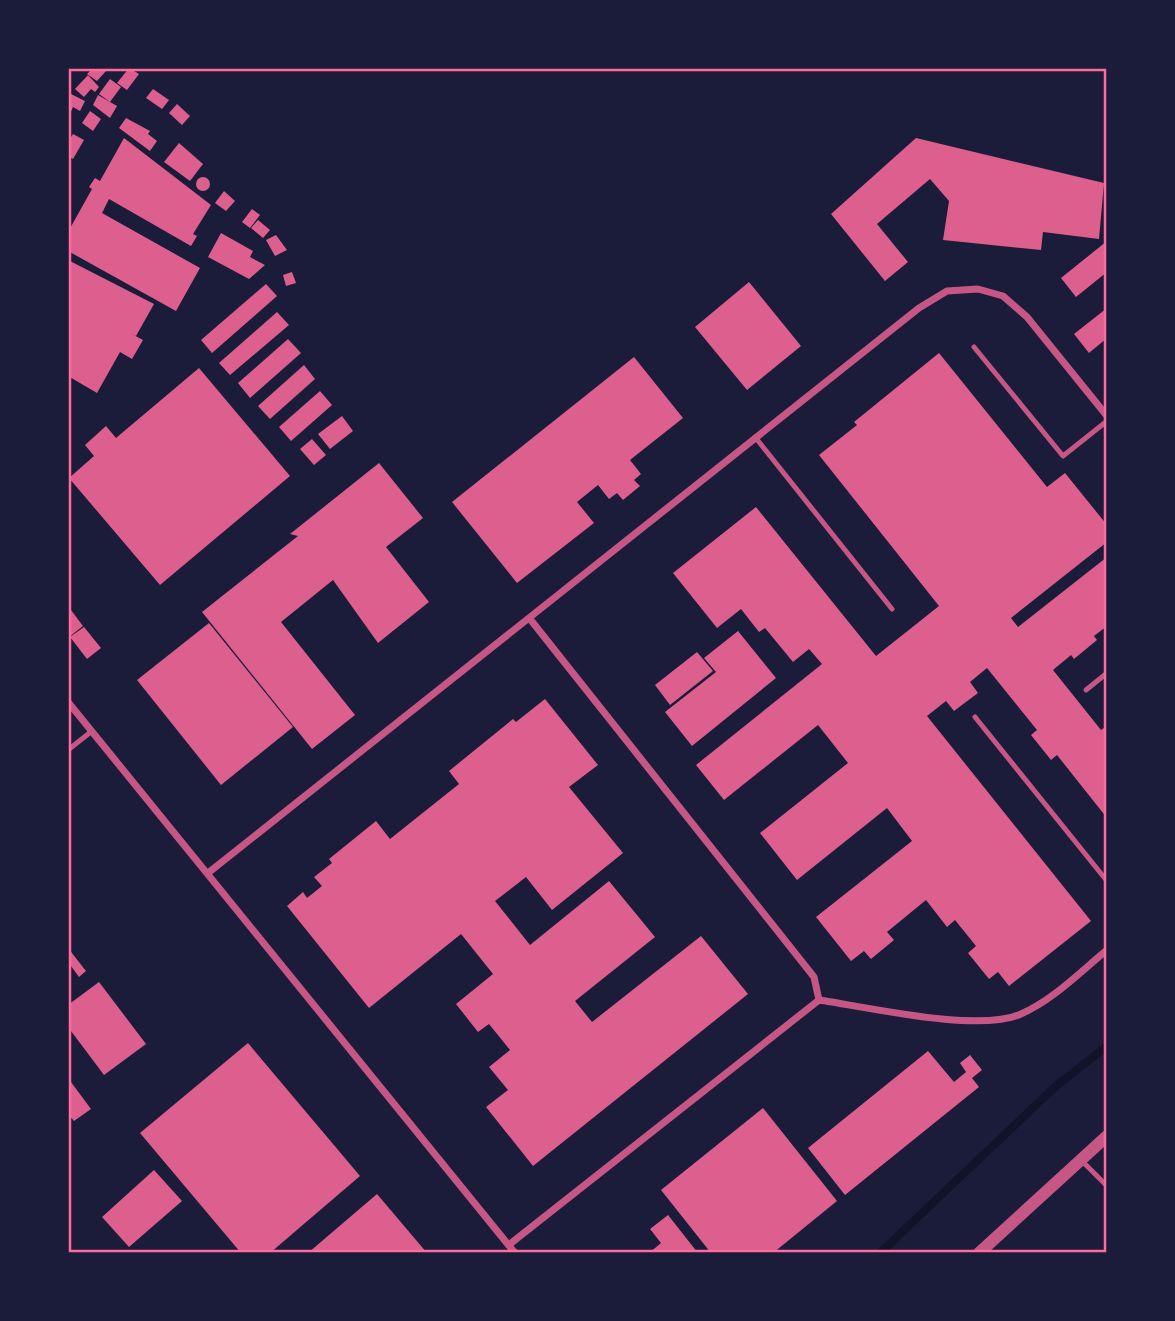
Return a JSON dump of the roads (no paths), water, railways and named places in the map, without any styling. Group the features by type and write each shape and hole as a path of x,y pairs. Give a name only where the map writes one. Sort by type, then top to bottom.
{"street":[{"path":"208,873 919,308 947,292 978,289 1003,296 1027,317 1107,419"},
{"path":"530,619 814,977 819,1000"},
{"path":"68,702 515,1253"},
{"path":"510,1244 819,1000 925,1015 997,1019 1019,1015 1046,999 1107,950"},
{"path":"979,1253 1107,1136"}],"lane":[{"path":"974,347 1063,456 1107,419"},
{"path":"755,437 892,609"},
{"path":"1086,690 1107,673"},
{"path":"975,717 1107,881"},
{"path":"68,750 92,731"},
{"path":"1081,1160 1107,1186"}],"waterway":[{"path":"880,1253 1056,1086 1107,1046"}]}
